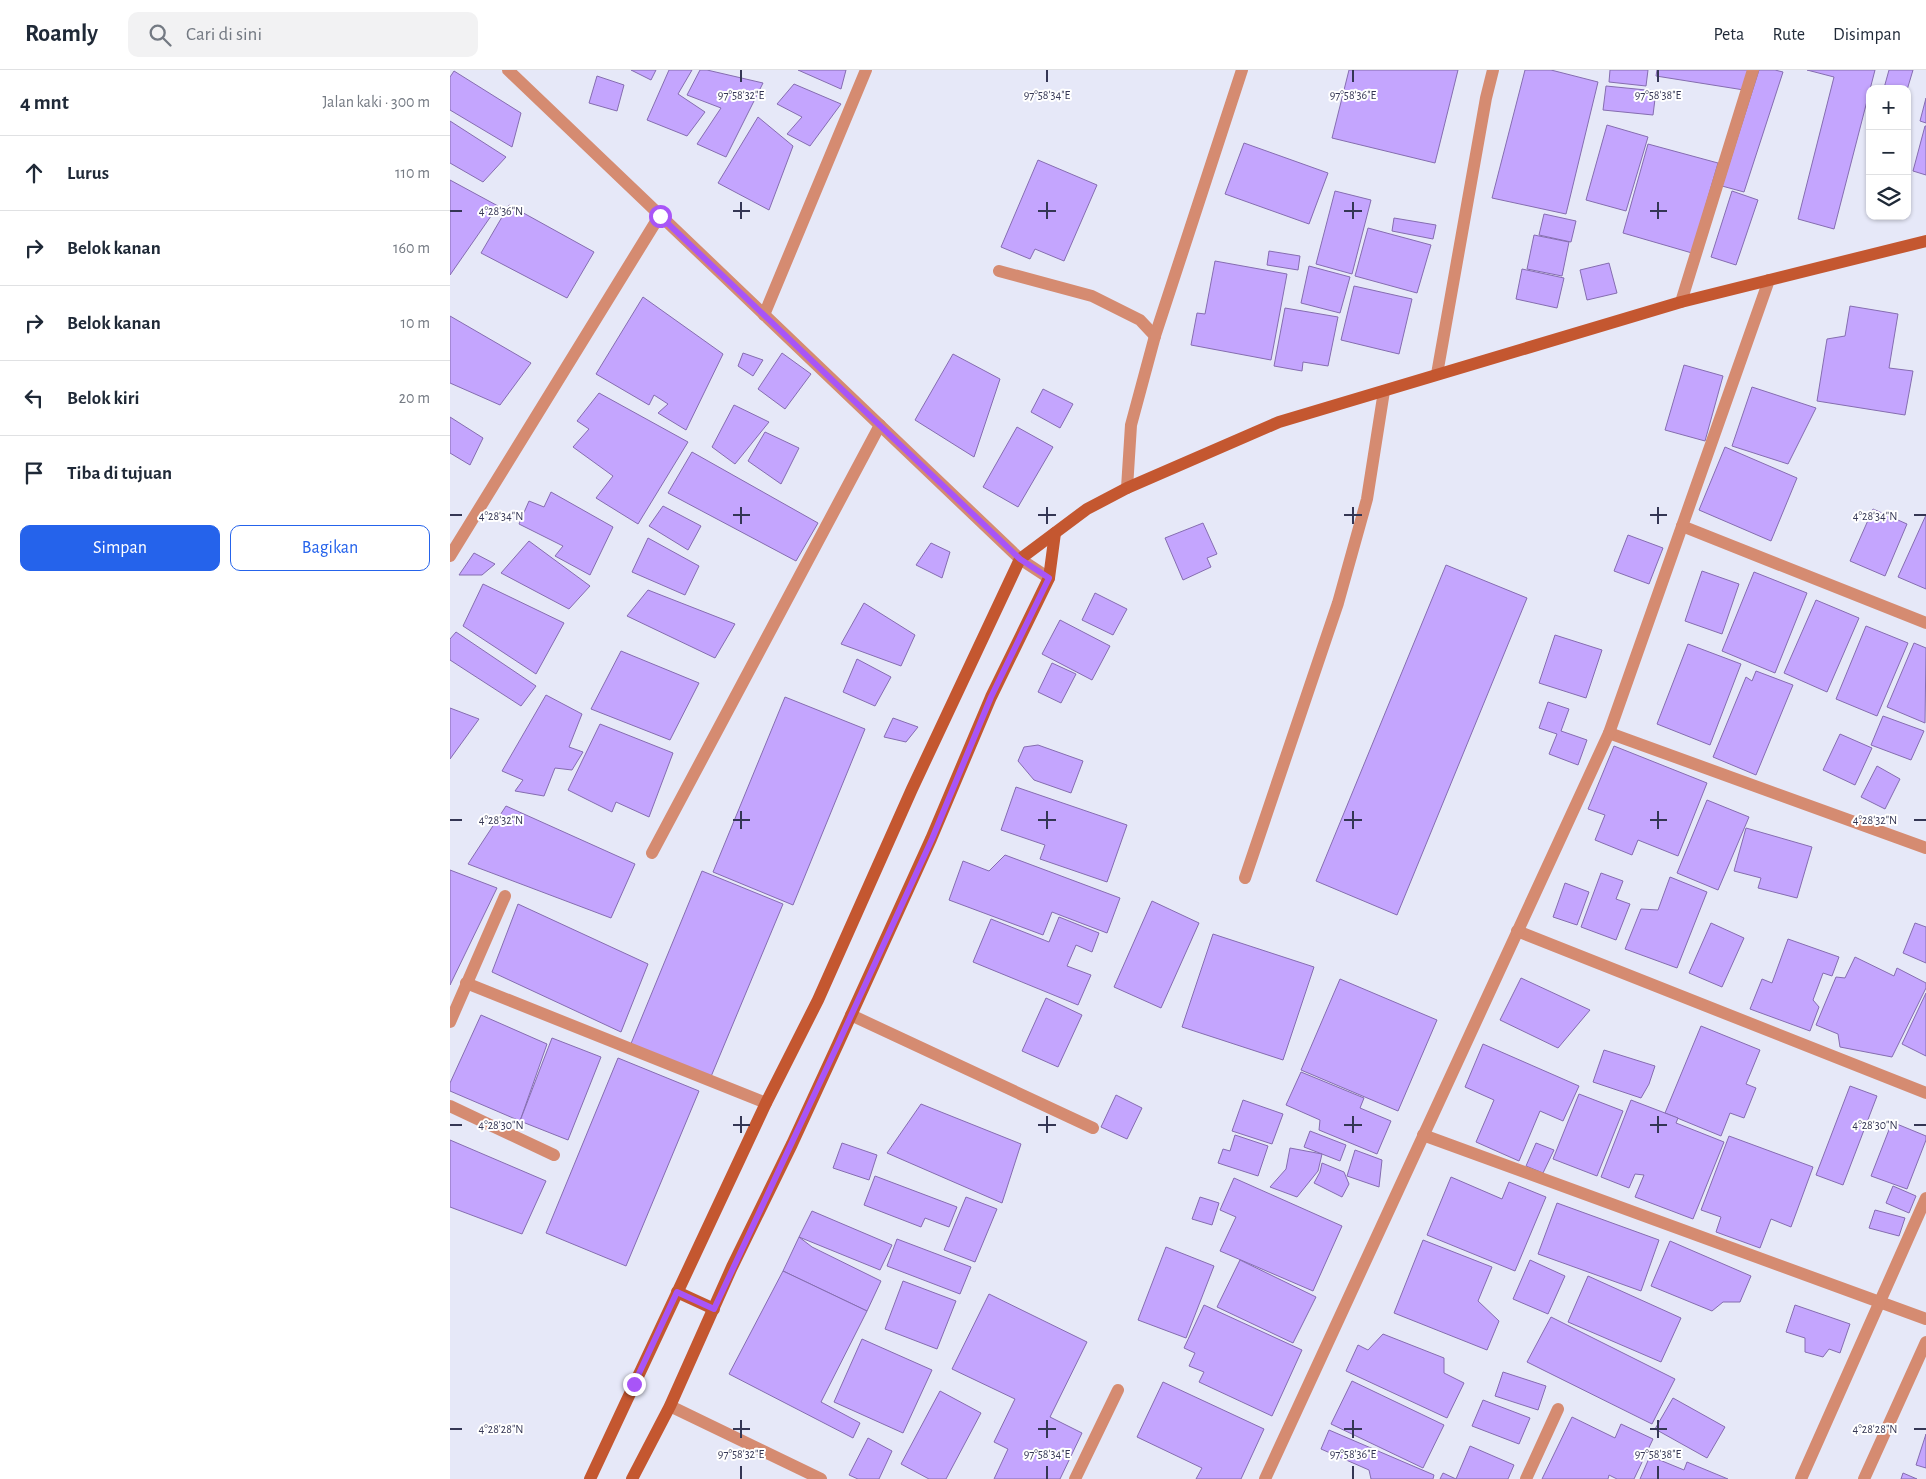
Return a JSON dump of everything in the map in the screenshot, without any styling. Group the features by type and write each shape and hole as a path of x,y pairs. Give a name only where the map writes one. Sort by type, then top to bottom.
{"main road":[{"path":"590,1479 766,1103 818,1000 912,789 1020,559 1087,509 1127,488 1279,422 1681,302 1926,241"},
{"path":"632,1479 670,1406 792,1144 932,839 991,697 1049,578 1055,534"},
{"path":"677,1292 714,1309"}],"street":[{"path":"508,70 1020,559 1049,578"},
{"path":"764,315 866,70"},
{"path":"1127,488 1131,425 1155,336 1242,70"},
{"path":"1437,374 1486,98 1493,70"},
{"path":"1681,302 1753,70"},
{"path":"450,556 660,216"},
{"path":"999,271 1092,296 1140,320 1155,336"},
{"path":"1265,1479 1609,733 1769,280"},
{"path":"1245,878 1340,594 1367,499 1384,391"},
{"path":"652,853 880,426"},
{"path":"1682,526 1926,623"},
{"path":"1609,733 1926,848"},
{"path":"450,1022 505,896"},
{"path":"1518,931 1926,1094"},
{"path":"466,982 766,1103"},
{"path":"850,1015 1093,1128"},
{"path":"450,1106 554,1155"},
{"path":"1423,1135 1926,1319"},
{"path":"1801,1479 1926,1198"},
{"path":"1864,1479 1926,1342"},
{"path":"1075,1479 1118,1390"},
{"path":"670,1406 821,1479"},
{"path":"1526,1479 1558,1408"}],"building":[{"path":"631,70 656,70 651,80"},
{"path":"669,70 692,70 678,94 705,112 687,136 647,120"},
{"path":"700,70 763,83 726,157 697,144 721,108 687,95"},
{"path":"798,70 846,70 841,89"},
{"path":"1349,70 1458,70 1435,163 1332,138"},
{"path":"1525,70 1551,70 1598,82 1566,214 1492,198"},
{"path":"1610,70 1648,70 1646,86 1609,82"},
{"path":"1657,70 1748,70 1744,90 1656,76"},
{"path":"1759,70 1783,72 1744,192 1722,186"},
{"path":"1807,70 1875,70 1871,85 1866,85 1866,105 1834,229 1798,219 1834,77"},
{"path":"1889,70 1913,70 1908,85 1885,85"},
{"path":"454,71 521,113 512,147 450,110 450,77"},
{"path":"597,76 624,85 617,111 589,103"},
{"path":"794,84 841,104 810,146 787,134 802,117 777,104"},
{"path":"1606,86 1656,91 1653,115 1603,110"},
{"path":"1926,98 1926,123 1920,121"},
{"path":"758,117 793,146 769,210 718,183"},
{"path":"450,121 506,157 483,182 450,163"},
{"path":"1607,125 1648,137 1626,211 1586,200"},
{"path":"1926,126 1926,175 1913,171"},
{"path":"1244,143 1328,173 1309,224 1225,194"},
{"path":"1648,144 1718,163 1692,253 1623,233"},
{"path":"1038,160 1097,185 1064,261 1035,249 1030,259 1001,247"},
{"path":"450,180 498,206 450,275"},
{"path":"1335,191 1371,200 1352,274 1316,264"},
{"path":"1732,191 1758,200 1736,265 1711,257"},
{"path":"509,205 594,252 567,298 481,253"},
{"path":"1544,214 1576,221 1571,242 1539,235"},
{"path":"1394,218 1436,225 1433,239 1392,231"},
{"path":"1368,228 1431,245 1417,293 1355,276"},
{"path":"1534,235 1569,242 1562,276 1527,269"},
{"path":"1269,251 1300,256 1298,270 1267,265"},
{"path":"1215,261 1287,274 1271,360 1191,345 1197,313 1205,314"},
{"path":"1609,263 1617,293 1587,300 1580,270"},
{"path":"1309,266 1350,277 1340,313 1301,303"},
{"path":"1522,269 1564,278 1557,308 1516,299"},
{"path":"1354,286 1412,299 1399,354 1341,340"},
{"path":"643,297 723,354 686,430 658,413 668,404 654,395 649,405 596,374"},
{"path":"1850,306 1898,314 1889,368 1913,371 1905,415 1817,401 1827,339 1845,336"},
{"path":"1285,308 1338,317 1328,366 1303,362 1302,371 1274,366"},
{"path":"450,316 531,363 500,405 450,383"},
{"path":"743,353 763,360 753,376 738,366"},
{"path":"782,353 811,374 785,409 758,389"},
{"path":"953,354 1000,379 974,457 915,420"},
{"path":"1684,365 1723,376 1705,441 1665,430"},
{"path":"1752,387 1816,408 1788,464 1732,446"},
{"path":"1043,389 1073,404 1060,428 1031,412"},
{"path":"599,393 688,442 638,524 596,498 613,476 573,447 589,429 577,421"},
{"path":"734,405 769,422 735,464 712,447"},
{"path":"450,417 483,438 470,465 450,453"},
{"path":"1017,427 1053,447 1018,507 983,487"},
{"path":"765,432 799,448 781,484 748,461"},
{"path":"1725,447 1797,478 1771,541 1699,510"},
{"path":"692,452 818,523 796,561 668,493"},
{"path":"551,492 613,527 590,575 555,556 563,546 519,524 529,501 544,507"},
{"path":"663,506 701,526 688,550 649,526"},
{"path":"1873,509 1907,524 1885,576 1850,561"},
{"path":"1926,515 1926,589 1898,577"},
{"path":"1203,523 1217,554 1207,558 1211,567 1183,580 1165,538"},
{"path":"1628,535 1663,548 1649,584 1614,571"},
{"path":"648,538 699,566 685,595 632,572"},
{"path":"529,541 590,586 569,609 501,573"},
{"path":"931,543 950,552 942,578 916,565"},
{"path":"474,553 495,564 482,575 459,575"},
{"path":"1446,565 1527,598 1397,915 1316,881"},
{"path":"1702,571 1739,584 1722,634 1685,621"},
{"path":"1754,572 1807,593 1775,673 1722,651"},
{"path":"483,584 564,623 536,674 463,626"},
{"path":"648,590 735,624 715,658 627,616"},
{"path":"1095,593 1127,609 1113,635 1082,620"},
{"path":"1816,600 1859,618 1827,692 1784,673"},
{"path":"864,603 915,635 901,666 841,644"},
{"path":"1060,620 1110,646 1092,680 1042,654"},
{"path":"1866,626 1908,643 1877,716 1836,699"},
{"path":"456,632 536,686 521,706 450,660 450,639"},
{"path":"1555,635 1602,650 1586,698 1539,683"},
{"path":"1914,643 1926,648 1925,723 1887,707"},
{"path":"1688,644 1741,664 1710,745 1657,724"},
{"path":"621,651 699,683 670,740 591,709"},
{"path":"857,659 891,677 875,706 843,692"},
{"path":"1052,663 1076,674 1061,703 1038,692"},
{"path":"1756,671 1793,685 1756,775 1713,757 1746,677 1752,681"},
{"path":"546,695 582,714 569,747 583,752 572,770 555,768 544,796 515,791 523,780 502,771"},
{"path":"785,697 865,729 793,905 713,872"},
{"path":"1548,702 1569,709 1561,731 1587,740 1578,765 1549,754 1557,734 1539,728"},
{"path":"450,708 479,719 450,759"},
{"path":"1883,716 1924,731 1911,760 1871,745"},
{"path":"893,718 918,727 906,742 884,737"},
{"path":"600,724 673,753 649,817 616,802 612,812 568,790"},
{"path":"1840,734 1872,748 1855,785 1823,770"},
{"path":"1038,745 1083,761 1071,793 1034,780 1018,761 1024,747"},
{"path":"1614,746 1707,783 1678,856 1638,840 1632,855 1595,840 1605,815 1588,809"},
{"path":"1877,766 1900,779 1885,809 1861,797"},
{"path":"1016,787 1127,825 1107,882 1040,859 1045,845 1001,830"},
{"path":"1707,800 1749,817 1718,890 1677,873"},
{"path":"506,806 635,864 611,918 468,864"},
{"path":"1746,828 1812,847 1797,898 1758,888 1761,878 1734,871"},
{"path":"1005,855 1120,898 1107,933 1052,912 1043,935 949,900 963,861 989,871"},
{"path":"450,870 497,888 450,985"},
{"path":"702,871 783,904 710,1079 630,1046"},
{"path":"1601,873 1623,881 1616,899 1630,904 1616,940 1581,927"},
{"path":"1670,877 1707,892 1677,968 1625,949 1641,909 1658,910"},
{"path":"1565,883 1589,892 1577,925 1553,917"},
{"path":"1152,901 1199,923 1161,1008 1114,987"},
{"path":"518,904 648,964 621,1032 492,972"},
{"path":"1059,917 1099,933 1092,952 1076,945 1067,966 1091,975 1078,1005 973,962 991,919 1049,942"},
{"path":"1711,923 1744,938 1722,987 1689,973"},
{"path":"1915,923 1926,927 1926,963 1903,953"},
{"path":"1213,934 1314,967 1283,1060 1182,1027"},
{"path":"1788,939 1839,957 1832,976 1823,973 1813,1000 1819,1007 1810,1031 1750,1009 1762,979 1772,983"},
{"path":"1855,957 1894,976 1897,968 1926,983 1926,988 1892,1057 1840,1047 1838,1034 1816,1025 1836,977 1845,978"},
{"path":"1521,978 1590,1010 1558,1048 1500,1020"},
{"path":"1340,979 1437,1020 1398,1111 1301,1070"},
{"path":"1926,993 1926,1056 1902,1044"},
{"path":"1046,998 1082,1015 1058,1067 1022,1051"},
{"path":"481,1015 547,1044 520,1121 450,1091 450,1083"},
{"path":"1701,1026 1760,1050 1746,1084 1756,1088 1744,1118 1730,1113 1721,1136 1665,1113"},
{"path":"552,1038 601,1057 568,1140 520,1121"},
{"path":"1483,1044 1579,1086 1563,1121 1540,1111 1519,1161 1476,1142 1494,1100 1465,1087"},
{"path":"1604,1050 1655,1066 1649,1084 1641,1098 1593,1082"},
{"path":"618,1058 699,1091 626,1266 546,1233"},
{"path":"1301,1072 1364,1098 1360,1108 1391,1121 1377,1154 1319,1130 1320,1120 1286,1105"},
{"path":"1850,1086 1877,1096 1843,1185 1816,1175"},
{"path":"1579,1094 1623,1111 1597,1176 1553,1159"},
{"path":"1116,1095 1142,1108 1127,1139 1101,1127"},
{"path":"1243,1100 1283,1114 1272,1144 1232,1131"},
{"path":"1631,1100 1678,1118 1676,1123 1724,1142 1693,1219 1635,1197 1644,1175 1635,1174 1629,1188 1601,1177"},
{"path":"921,1104 1021,1144 1002,1203 887,1153"},
{"path":"1892,1122 1926,1136 1907,1189 1871,1176"},
{"path":"1310,1131 1346,1145 1340,1161 1304,1147"},
{"path":"1235,1135 1268,1146 1258,1176 1218,1163 1223,1149 1230,1151"},
{"path":"1729,1136 1813,1167 1791,1227 1771,1219 1760,1248 1716,1232 1721,1217 1701,1210"},
{"path":"450,1140 546,1181 522,1234 450,1207"},
{"path":"842,1143 877,1155 869,1180 833,1168"},
{"path":"1536,1143 1554,1150 1543,1173 1526,1166"},
{"path":"1290,1148 1322,1154 1318,1171 1297,1197 1270,1187 1286,1169"},
{"path":"1355,1150 1382,1160 1379,1187 1347,1176"},
{"path":"1322,1163 1344,1172 1349,1184 1342,1197 1314,1183"},
{"path":"875,1176 957,1207 949,1227 925,1218 921,1227 864,1205"},
{"path":"1451,1177 1502,1199 1509,1182 1546,1197 1515,1271 1427,1235"},
{"path":"1234,1178 1342,1226 1313,1291 1220,1251 1236,1217 1220,1210"},
{"path":"1893,1186 1916,1196 1909,1213 1886,1203"},
{"path":"966,1197 997,1209 975,1262 944,1250"},
{"path":"1200,1197 1219,1203 1212,1225 1192,1219"},
{"path":"1557,1203 1659,1240 1641,1291 1538,1254"},
{"path":"1875,1210 1905,1218 1899,1236 1869,1228"},
{"path":"812,1211 892,1245 880,1270 799,1237"},
{"path":"799,1237 812,1247 881,1281 867,1311 783,1271"},
{"path":"897,1239 971,1267 960,1294 887,1266"},
{"path":"1423,1240 1492,1267 1478,1301 1499,1321 1487,1350 1394,1313"},
{"path":"1670,1241 1751,1276 1740,1302 1723,1302 1712,1311 1651,1286"},
{"path":"1166,1247 1214,1266 1186,1338 1138,1320"},
{"path":"1240,1260 1316,1297 1293,1343 1217,1307"},
{"path":"1530,1260 1565,1276 1548,1314 1513,1299"},
{"path":"783,1271 867,1311 821,1402 860,1423 853,1438 729,1374"},
{"path":"1588,1276 1681,1318 1661,1362 1568,1322"},
{"path":"903,1281 956,1301 937,1349 885,1329"},
{"path":"989,1294 1087,1342 1050,1417 1082,1433 1060,1479 994,1479 1008,1449 994,1442 1015,1399 952,1369"},
{"path":"1204,1305 1302,1350 1272,1416 1199,1382 1204,1372 1189,1366 1195,1353 1184,1348"},
{"path":"1795,1305 1850,1324 1840,1353 1829,1349 1823,1357 1805,1352 1805,1338 1786,1332"},
{"path":"1551,1317 1675,1379 1652,1424 1527,1362"},
{"path":"1383,1334 1444,1358 1444,1373 1464,1383 1447,1418 1346,1371 1358,1345 1368,1350"},
{"path":"862,1339 932,1370 903,1433 834,1402"},
{"path":"1503,1372 1546,1386 1538,1410 1495,1396"},
{"path":"1352,1381 1444,1425 1423,1468 1331,1424"},
{"path":"1163,1382 1264,1429 1241,1479 1196,1479 1202,1468 1137,1437"},
{"path":"940,1391 981,1413 946,1479 929,1479 901,1464"},
{"path":"1673,1398 1725,1427 1707,1458 1655,1429"},
{"path":"1483,1400 1530,1418 1519,1444 1472,1426"},
{"path":"1572,1417 1615,1438 1621,1424 1653,1439 1634,1479 1617,1479 1609,1475 1608,1479 1542,1479"},
{"path":"1329,1430 1434,1475 1433,1479 1371,1479 1369,1470 1321,1449"},
{"path":"1926,1434 1926,1468 1916,1465"},
{"path":"868,1438 892,1451 879,1479 858,1479 849,1475"},
{"path":"1470,1446 1514,1465 1508,1479 1456,1479"},
{"path":"1650,1456 1684,1470 1687,1462 1728,1479 1640,1479"},
{"path":"1443,1473 1456,1479 1440,1479"},
{"path":"1903,1473 1917,1479 1901,1479"}],"route":[{"path":"634,1384 677,1292 714,1309 732,1266 792,1144 932,839 991,697 1049,578 1020,559 660,216"}]}
